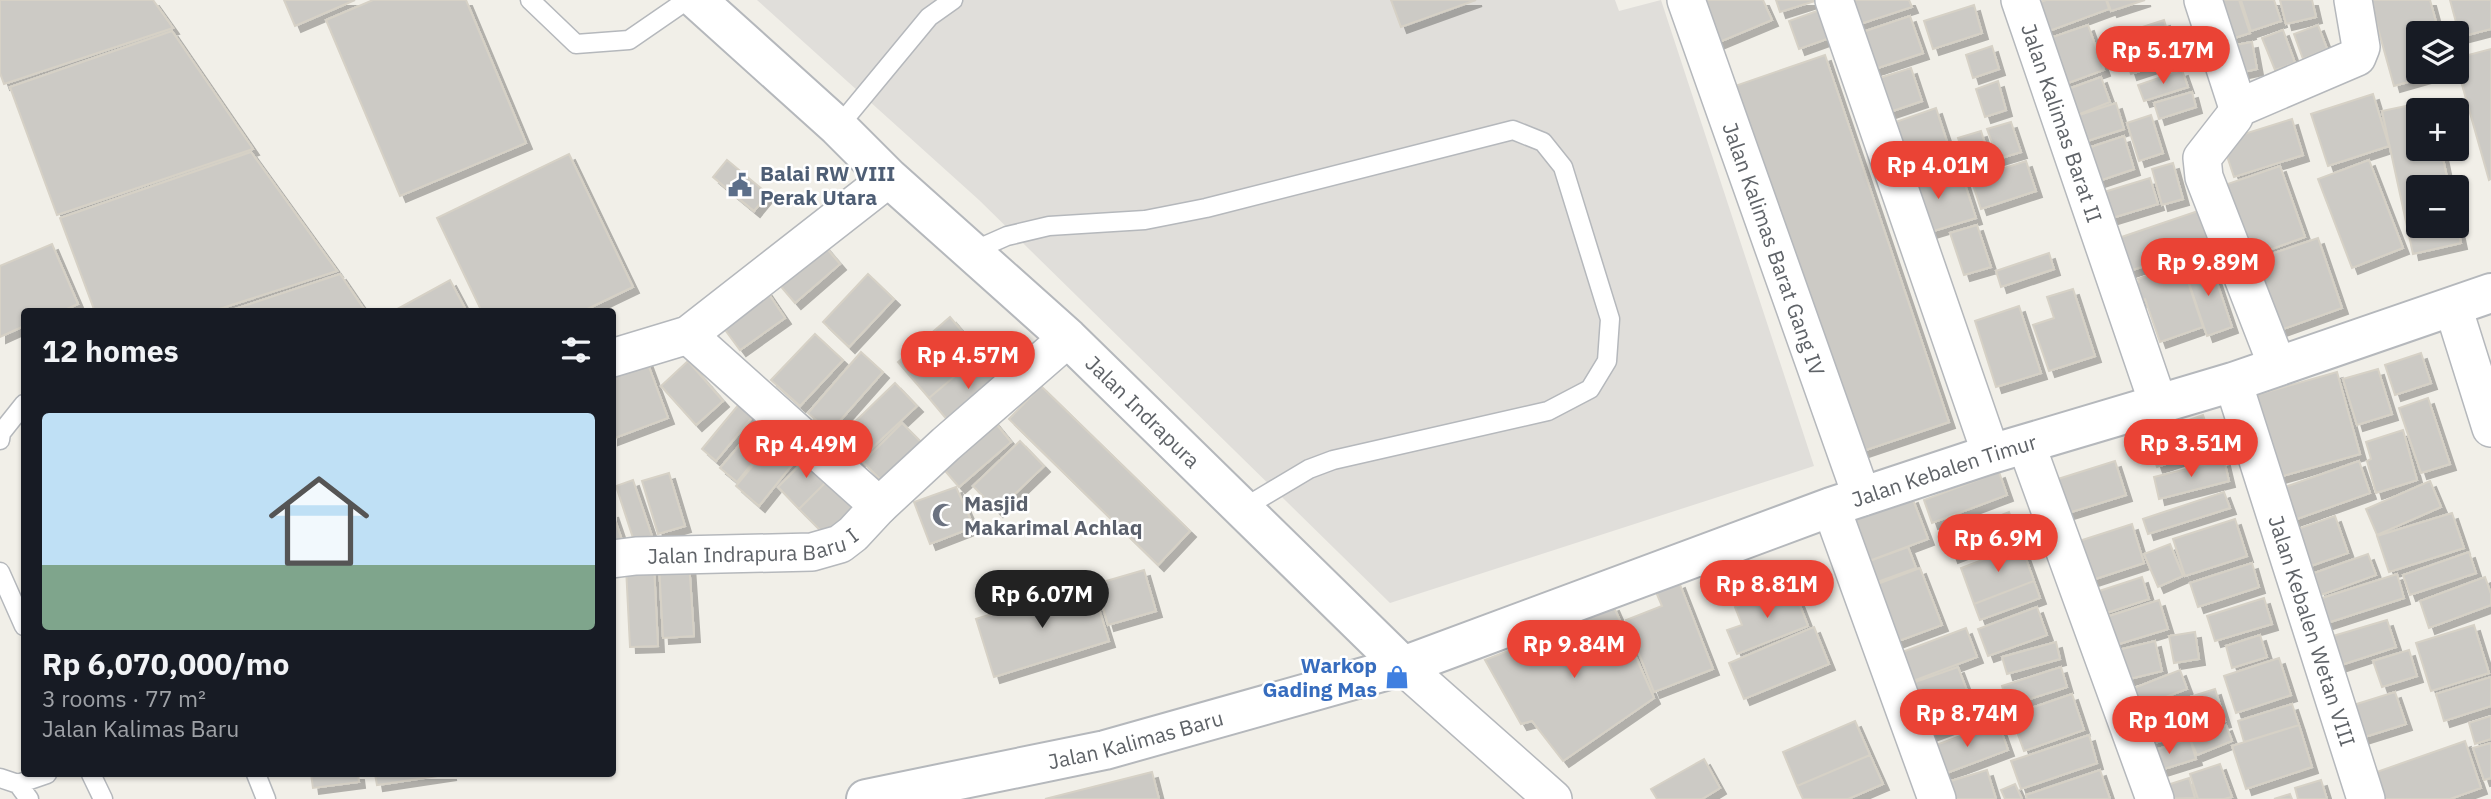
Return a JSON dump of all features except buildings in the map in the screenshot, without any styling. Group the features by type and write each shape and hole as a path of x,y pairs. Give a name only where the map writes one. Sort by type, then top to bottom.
{"street":[{"name":"Jalan Indrapura","path":"697,0 838,127 889,178 1068,338 1403,666 1553,799"},
{"name":"Jalan Kalimas Barat Gang IV","path":"1686,0 1846,502 1937,799"},
{"path":"1834,0 2009,449 2155,799"},
{"name":"Jalan Kalimas Barat II","path":"2020,0 2158,403"},
{"path":"2203,0 2238,108 2202,158 2204,177 2277,365"},
{"path":"2238,108 2357,57 2361,47 2353,0"},
{"path":"616,357 688,335 889,178"},
{"name":"Jalan Kebalen Timur","path":"1403,666 1846,502 2009,449 2233,382 2491,293"},
{"path":"2453,307 2491,428"},
{"name":"Jalan Indrapura Baru I","path":"688,335 879,506"},
{"name":"Jalan Indrapura Baru I","path":"616,558 812,552 840,544 946,444 1068,338"},
{"name":"Jalan Kebalen Wetan VIII","path":"2233,382 2366,799"},
{"name":"Jalan Kalimas Baru","path":"866,799 1105,750 1403,666"}],"lane":[{"path":"530,0 576,44 629,40 687,0"},
{"path":"838,127 929,17 953,0"},
{"path":"972,251 1007,236 1049,226 1145,220 1206,208 1513,130 1543,142 1563,167 1611,319 1606,361 1590,389 1548,411 1333,460 1309,469 1242,509"},
{"path":"0,440 1,433 21,406"},
{"path":"0,572 21,619"},
{"path":"18,784 38,777"},
{"path":"92,777 103,799"},
{"path":"257,777 267,799"},
{"path":"0,778 18,784 29,799"}],"shaded area":[{"path":"757,0 1615,0 1619,11 1661,0 1814,466 1390,603 979,200"}],"place":[{"name":"Balai RW VIII Perak Utara","path":"740,185"},
{"name":"Masjid Makarimal Achlaq","path":"944,515"},
{"name":"Warkop Gading Mas","path":"1397,677"}]}
